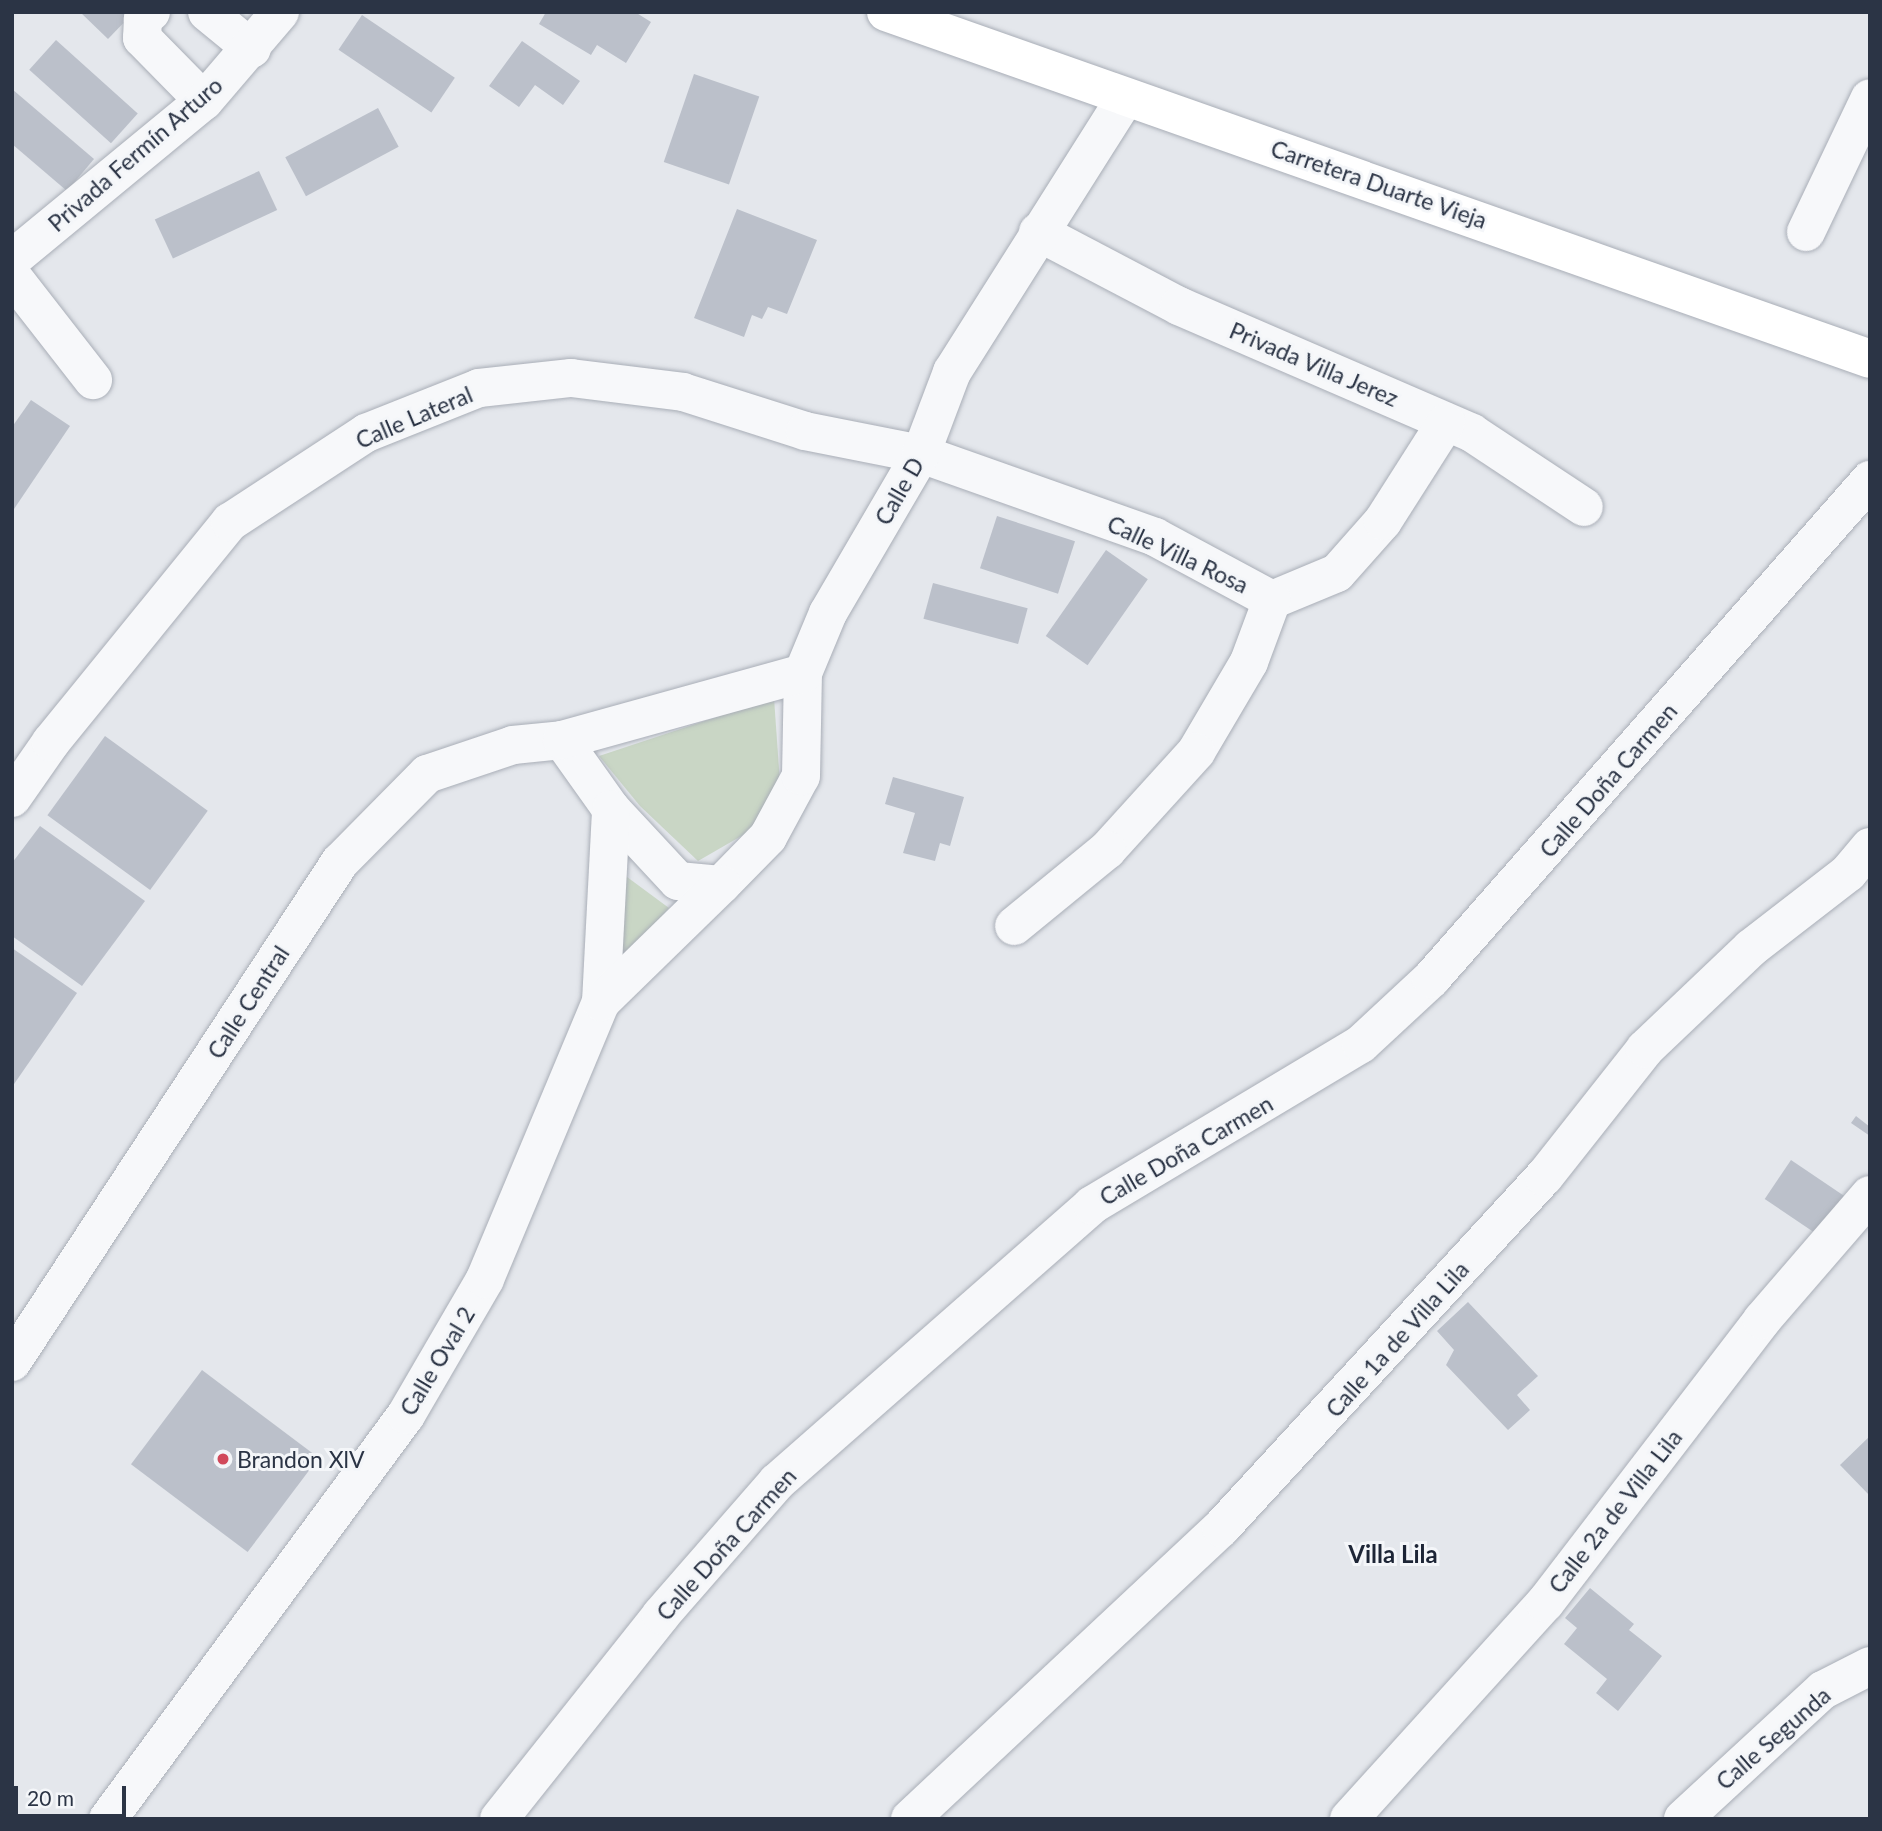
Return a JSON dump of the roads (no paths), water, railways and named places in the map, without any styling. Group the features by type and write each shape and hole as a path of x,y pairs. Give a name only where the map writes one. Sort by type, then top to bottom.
{"main road":[{"name":"Carretera Duarte Vieja","path":"886,12 1870,359"}],"street":[{"path":"151,12 143,19 142,38 204,101"},
{"path":"207,12 252,49"},
{"name":"Privada Fermín Arturo","path":"12,259 204,101 252,49 280,12"},
{"name":"Calle D","path":"803,673 828,613 921,454 952,372 1038,232 1126,97"},
{"path":"1806,232 1870,98"},
{"name":"Privada Villa Jerez","path":"1038,232 1180,306 1446,422 1584,507"},
{"path":"12,276 93,380"},
{"name":"Calle Lateral","path":"12,798 51,742 230,522 366,433 479,388 570,378 683,393 805,431 921,454"},
{"path":"1272,600 1337,573 1383,521 1446,422"},
{"name":"Calle Villa Rosa","path":"921,454 1155,537 1272,600 1249,662 1196,752 1107,850 1013,926"},
{"name":"Calle Doña Carmen","path":"499,1819 661,1615 777,1482 1092,1205 1362,1044 1431,979 1870,480"},
{"path":"721,885 678,881 611,809 562,740 803,673"},
{"name":"Calle Oval 2","path":"108,1819 406,1415 485,1279 601,1002 768,837 801,776 803,673"},
{"name":"Calle Central","path":"12,1362 340,862 427,774 513,745 562,740"},
{"path":"601,1002 611,809"},
{"name":"Calle 1a de Villa Lila","path":"910,1819 1222,1528 1545,1177 1645,1049 1751,948 1848,873 1870,847"},
{"name":"Calle 2a de Villa Lila","path":"1349,1819 1545,1603 1762,1320 1870,1195"},
{"name":"Calle Segunda","path":"1683,1819 1823,1690 1870,1665"}],"place":[{"name":"Brandon XlV","path":"223,1459"}],"district":[{"name":"Villa Lila","path":"1393,1554"}]}
